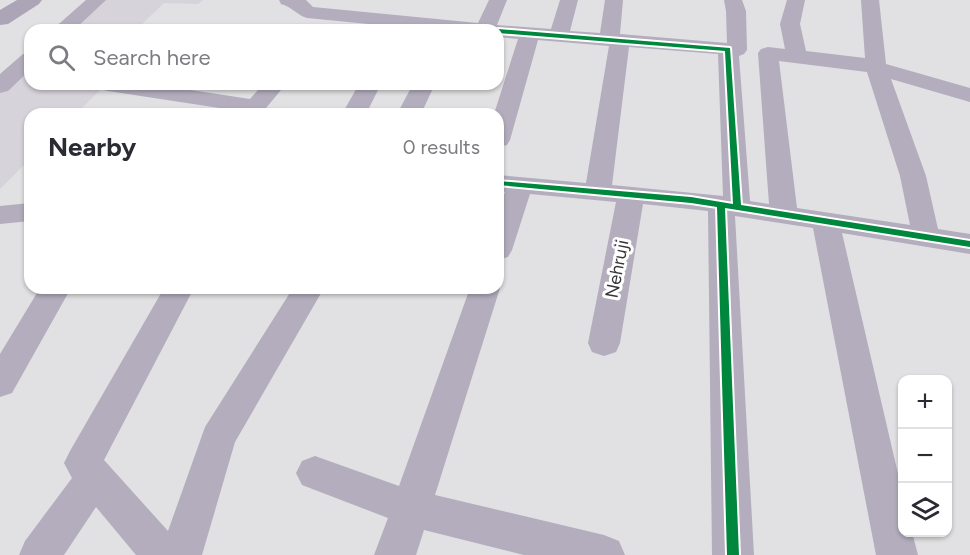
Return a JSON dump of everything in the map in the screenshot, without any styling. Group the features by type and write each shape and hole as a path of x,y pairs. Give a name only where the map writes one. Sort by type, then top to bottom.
{"main road":[{"path":"11,10 32,0"}],"street":[{"path":"69,24 98,0"},
{"path":"288,0 333,14 428,24"},
{"path":"490,24 498,0"},
{"path":"559,36 569,0"},
{"path":"598,192 614,40 614,0"},
{"path":"733,0 736,11 729,206 733,555"},
{"path":"796,0 790,24 797,56"},
{"path":"870,0 876,67 914,176 926,237"},
{"path":"325,24 333,14"},
{"path":"504,31 797,56 876,67 970,95"},
{"path":"504,121 531,33"},
{"path":"768,53 784,214"},
{"path":"0,86 24,68"},
{"path":"141,90 242,108"},
{"path":"255,108 269,90"},
{"path":"357,108 367,90"},
{"path":"412,108 421,90"},
{"path":"504,209 507,189 598,192 729,206 969,245"},
{"name":"Nehruji","path":"603,343 631,195"},
{"path":"0,215 24,213"},
{"path":"825,221 897,555"},
{"path":"0,383 52,294"},
{"path":"162,555 83,463 176,294"},
{"path":"181,555 218,438 305,294"},
{"path":"395,555 483,294"},
{"path":"315,473 411,508 604,555"},
{"path":"40,555 95,477"}],"shaded area":[{"path":"100,0 203,0 198,4 164,3 142,24 74,24"},
{"path":"24,67 24,90 100,90 82,108 24,108 24,165 0,189 0,88"}],"cycle path":[{"path":"504,31 728,49 737,207"},
{"path":"504,184 691,200 970,244"},
{"path":"721,205 733,555"}]}
